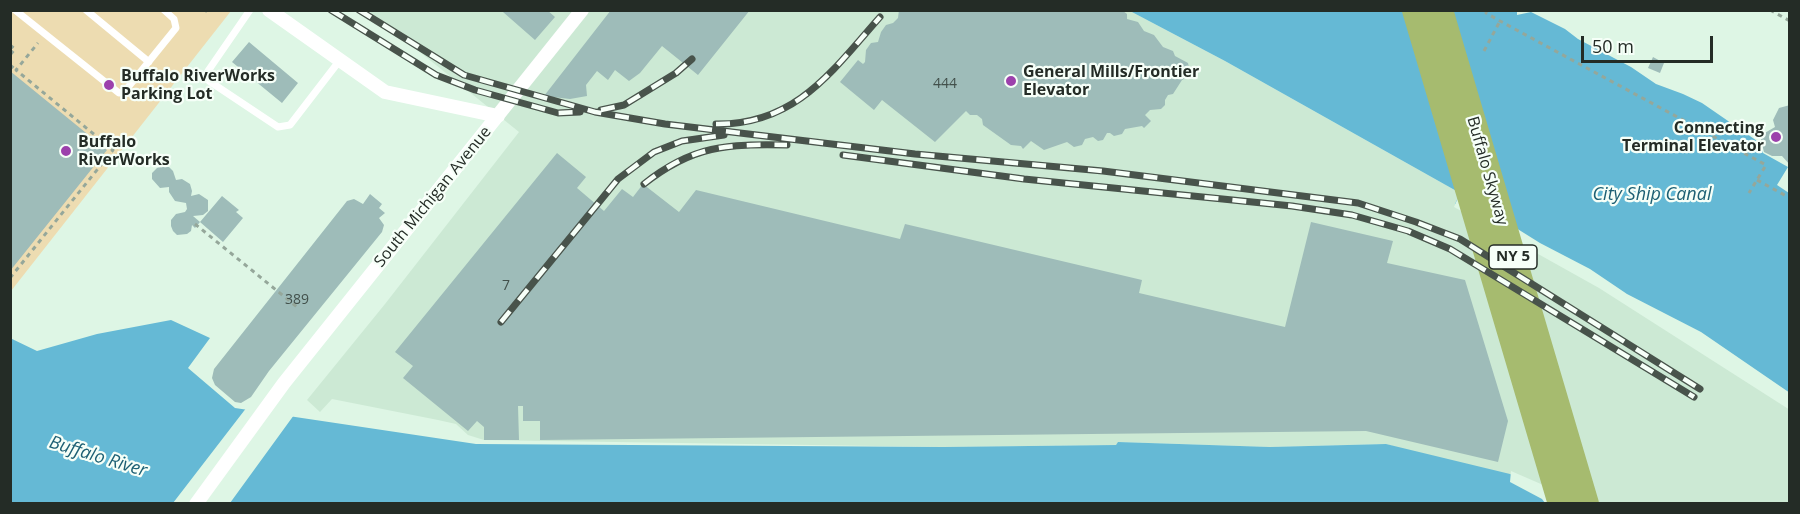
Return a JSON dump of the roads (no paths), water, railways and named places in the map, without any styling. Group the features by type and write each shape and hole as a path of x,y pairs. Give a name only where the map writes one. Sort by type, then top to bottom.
{"highway":[{"name":"Buffalo Skyway","path":"1416,10 1561,504"},
{"name":"Buffalo Skyway","path":"1440,10 1586,504"}],"street":[{"path":"269,10 385,92 498,116"},
{"name":"South Michigan Avenue","path":"196,504 284,383 582,10"}],"lane":[{"path":"15,10 119,93 125,91 176,28 174,19 164,10"},
{"path":"86,10 149,62"},
{"path":"250,10 208,71 209,81 278,128 290,125 340,60"}],"water":[{"name":"City Ship Canal","path":"1517,10 1517,15 1531,12 1565,29 1578,39 1631,67 1656,84 1702,103 1760,143 1763,153 1788,167 1777,185 1789,193 1789,407 1600,285 1455,204 1460,193 1225,61 1130,11"},
{"name":"Buffalo River","path":"171,320 210,338 188,368 235,408 476,444 943,447 1116,445 1118,442 1270,447 1386,444 1510,474 1579,503 11,503 10,338 37,351 97,334"}],"railway":[{"path":"331,10 436,75 475,90 558,113 580,112"},
{"path":"359,10 464,75 595,112 665,124 915,154 1103,171 1358,203 1460,239 1700,389"},
{"path":"716,124 744,122 769,115 790,105 828,75 880,17"},
{"path":"601,110 624,105 676,73 692,59"},
{"path":"501,322 618,179 654,152 682,141 724,135"},
{"path":"644,184 662,171 695,154 746,145 787,145"},
{"path":"843,155 1024,179 1292,206 1352,215 1408,231 1450,249 1694,397"}],"place":[{"name":"General Mills/Frontier Elevator","path":"1011,81"},
{"name":"Buffalo RiverWorks Parking Lot","path":"109,85"},
{"name":"Connecting Terminal Elevator","path":"1776,137"},
{"name":"Buffalo RiverWorks","path":"66,151"}]}
